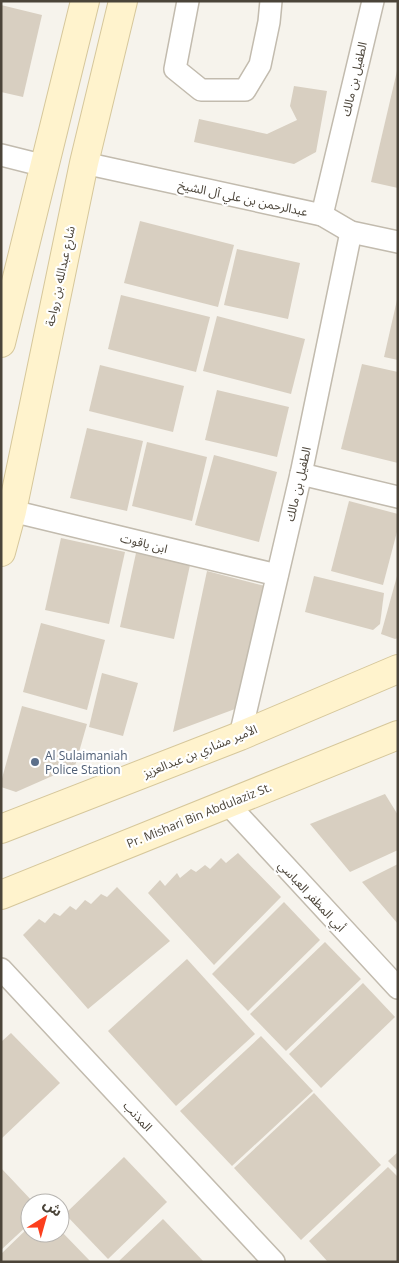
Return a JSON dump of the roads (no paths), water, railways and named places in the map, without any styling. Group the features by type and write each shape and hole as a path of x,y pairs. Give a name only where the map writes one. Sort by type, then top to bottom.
{"street":[{"path":"1,343 85,1"},
{"name":"شارع عبدالله بن رواحة","path":"1,552 12,511 84,163 123,1"},
{"path":"188,1 175,69 200,90 245,90 260,65 269,22 271,1"},
{"name":"الطفيل بن مالك","path":"322,215 373,1"},
{"path":"1,155 46,166"},
{"name":"عبدالرحمن بن علي آل الشيخ","path":"84,163 322,215 351,232 398,242"},
{"name":"الطفيل بن مالك","path":"240,736 301,474 351,232"},
{"path":"301,474 398,497"},
{"name":"ابن ياقوت","path":"12,511 277,575"},
{"name":"الأمير مشاري بن عبدالعزيز","path":"1,829 240,736 398,669"},
{"name":"Pr. Mishari Bin Abdulaziz St.","path":"1,895 398,735"},
{"name":"أبي المظفر العباسي","path":"227,804 398,988"},
{"name":"المذنب","path":"1,970 274,1262"}],"place":[{"name":"Al Sulaimaniah Police Station","path":"35,762"}]}
